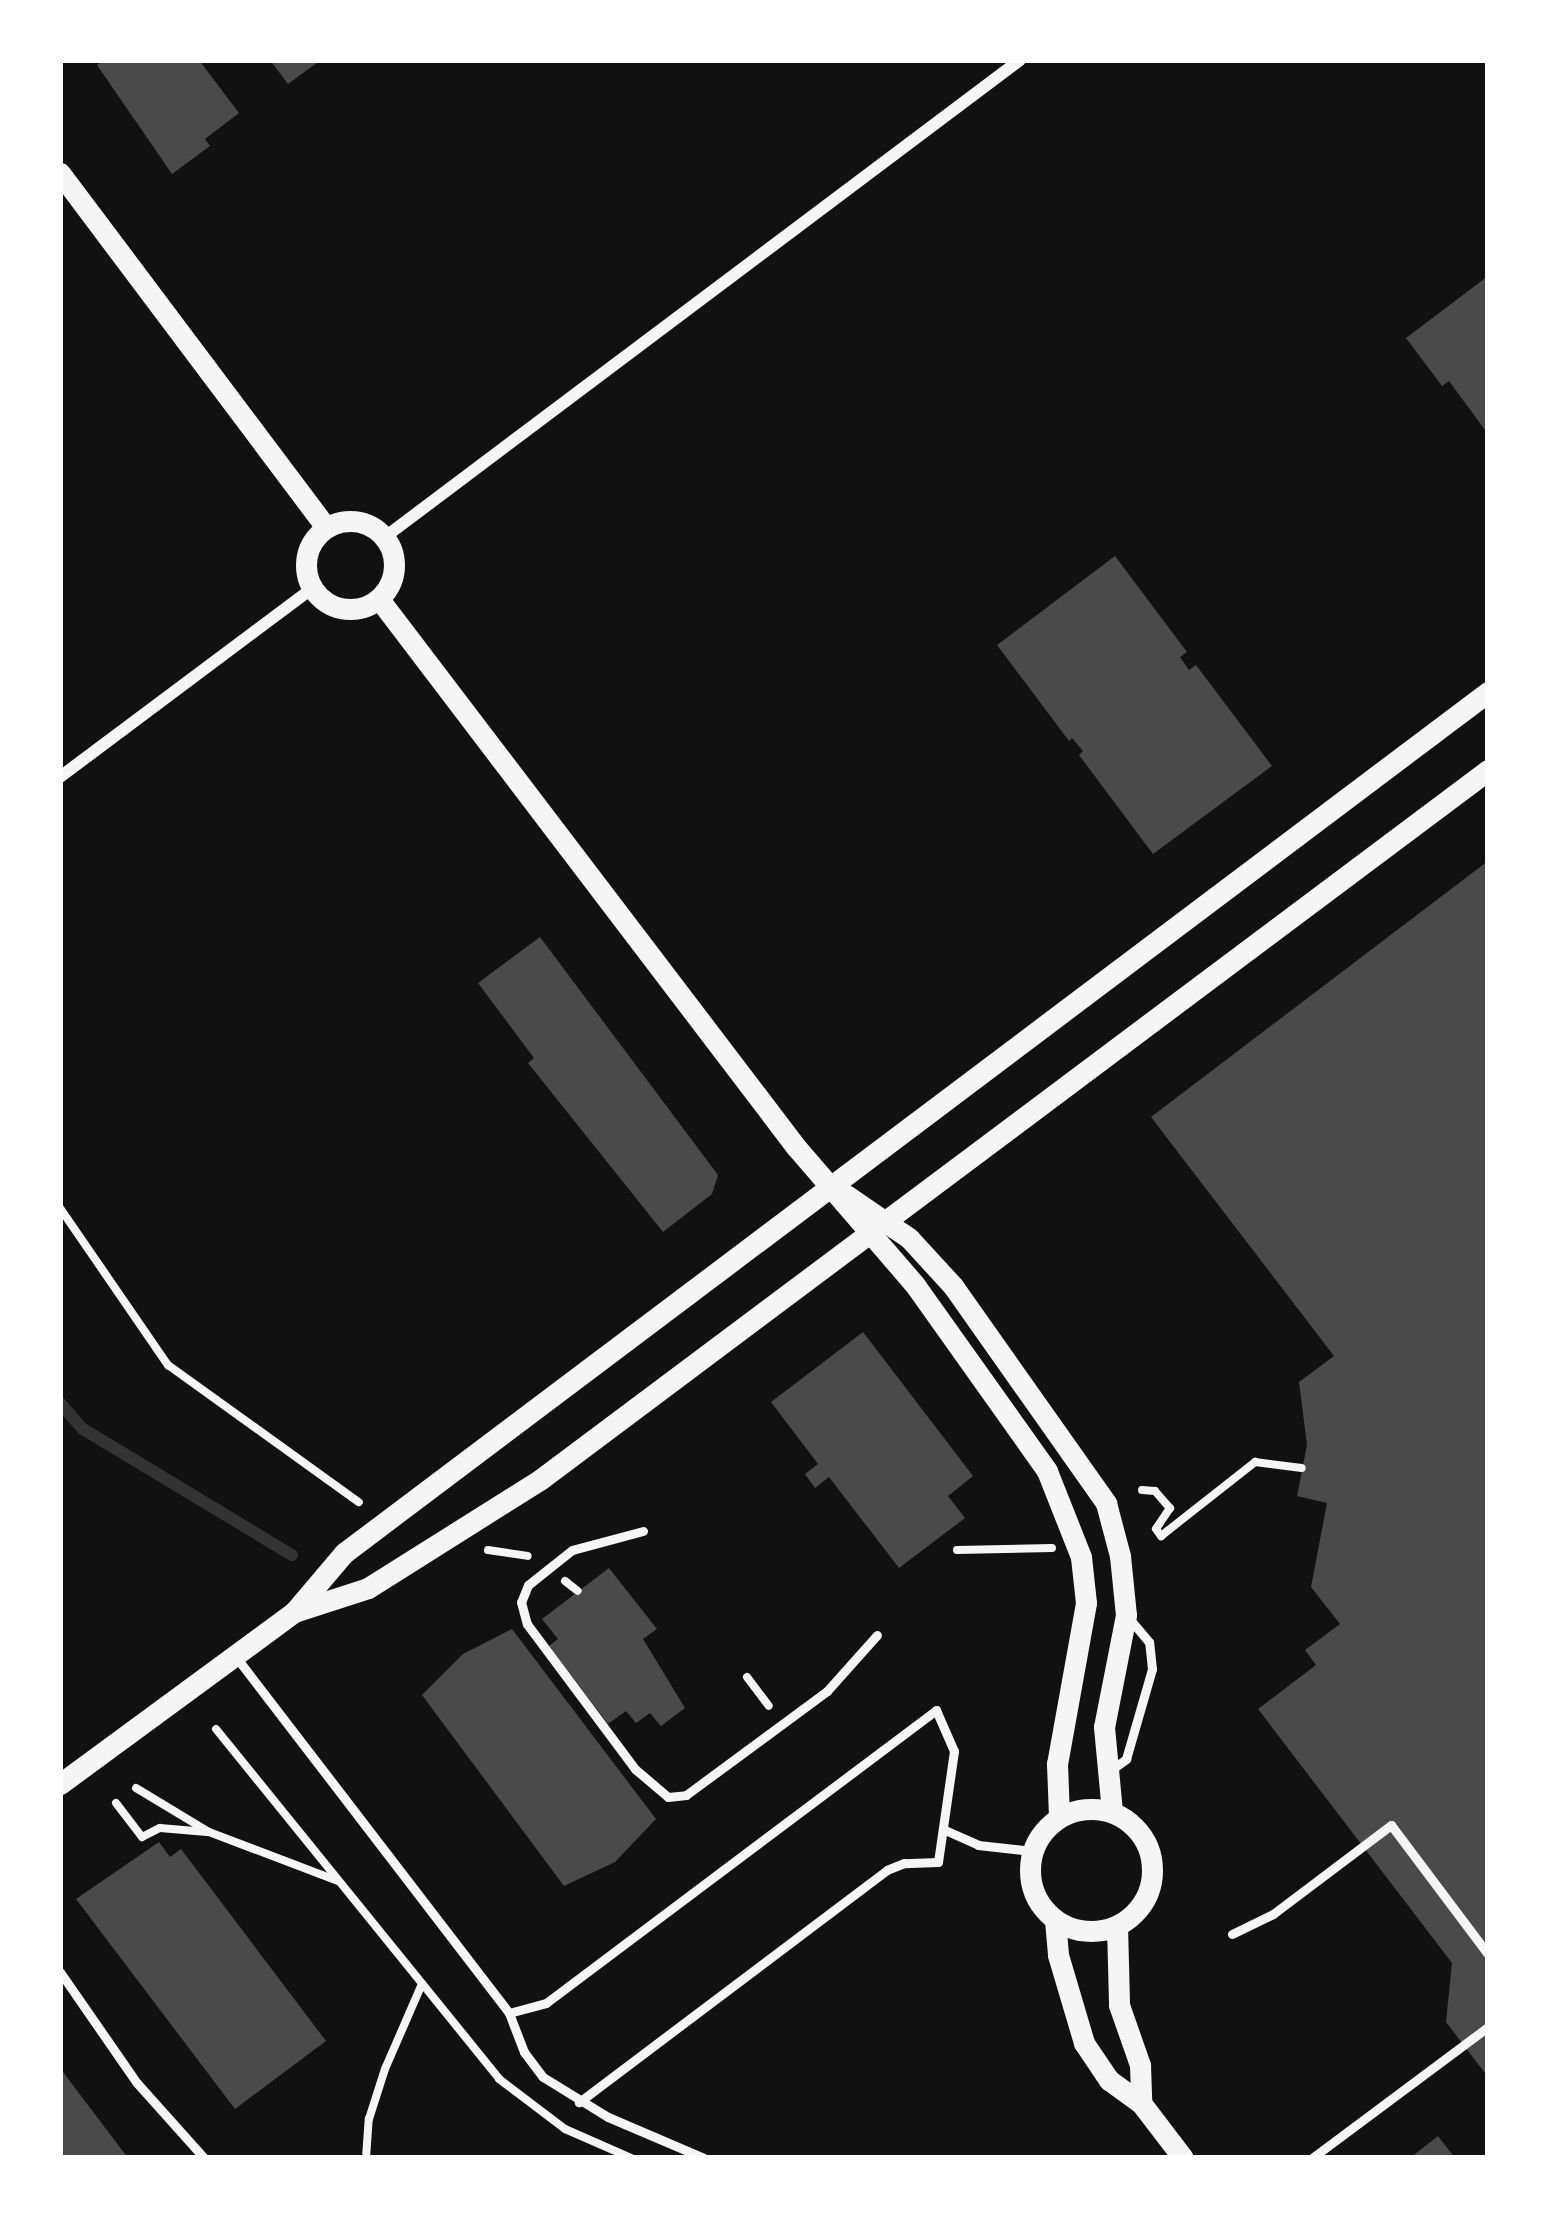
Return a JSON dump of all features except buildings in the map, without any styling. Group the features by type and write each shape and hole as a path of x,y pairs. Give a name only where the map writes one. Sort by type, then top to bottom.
{"street":[{"path":"385,537 1020,60"},
{"path":"60,172 326,527"},
{"path":"362,522 385,537 395,568 379,599 348,609 328,603 313,588 306,560 313,541 326,527 362,522"},
{"path":"60,778 313,588"},
{"path":"379,599 683,1002 831,1185 953,1286 1106,1503 1120,1556 1126,1615 1104,1727 1112,1812"},
{"path":"60,1784 294,1612 344,1553 1488,692"},
{"path":"294,1612 368,1588 541,1479 1488,770"},
{"path":"879,1227 1030,1442 1081,1557 1084,1627 1057,1764 1058,1817 1033,1851 1032,1889 1055,1920 1075,1930 1117,1926 1144,1903 1153,1868 1141,1834 1112,1812 1094,1808 1058,1817"},
{"path":"1055,1920 1067,1993 1084,2043 1108,2080 1141,2103 1183,2158"},
{"path":"1117,1926 1119,2005 1140,2065 1141,2103"}],"lane":[{"path":"643,1531 572,1550 528,1585 520,1603 527,1624 635,1769 668,1797 686,1795 827,1690 877,1635"},
{"path":"1108,1772 1126,1760 1151,1669 1149,1642 1126,1615"},
{"path":"233,1654 509,2013 534,2066 579,2102 704,2158"},
{"path":"509,2013 546,2003 936,1710 954,1751 938,1862 904,1863 887,1870 579,2102"},
{"path":"1232,1934 1273,1913 1390,1826 1488,1954"},
{"path":"945,1830 978,1845 1033,1851"},
{"path":"60,1972 137,2083 204,2158"},
{"path":"1312,2158 1488,2027"}],"path":[{"path":"60,1208 168,1365 359,1502"},
{"path":"1142,1490 1155,1491 1170,1508 1156,1529 1161,1536 1255,1462 1302,1468"},
{"path":"957,1550 1052,1548"},
{"path":"216,1729 521,2100 565,2129 631,2158"},
{"path":"136,1788 209,1832 339,1882"},
{"path":"116,1803 142,1837 160,1828 209,1832"},
{"path":"366,2158 369,2119 385,2069 422,1984"}],"waterway":[{"path":"60,1403 83,1429 292,1555"}]}
